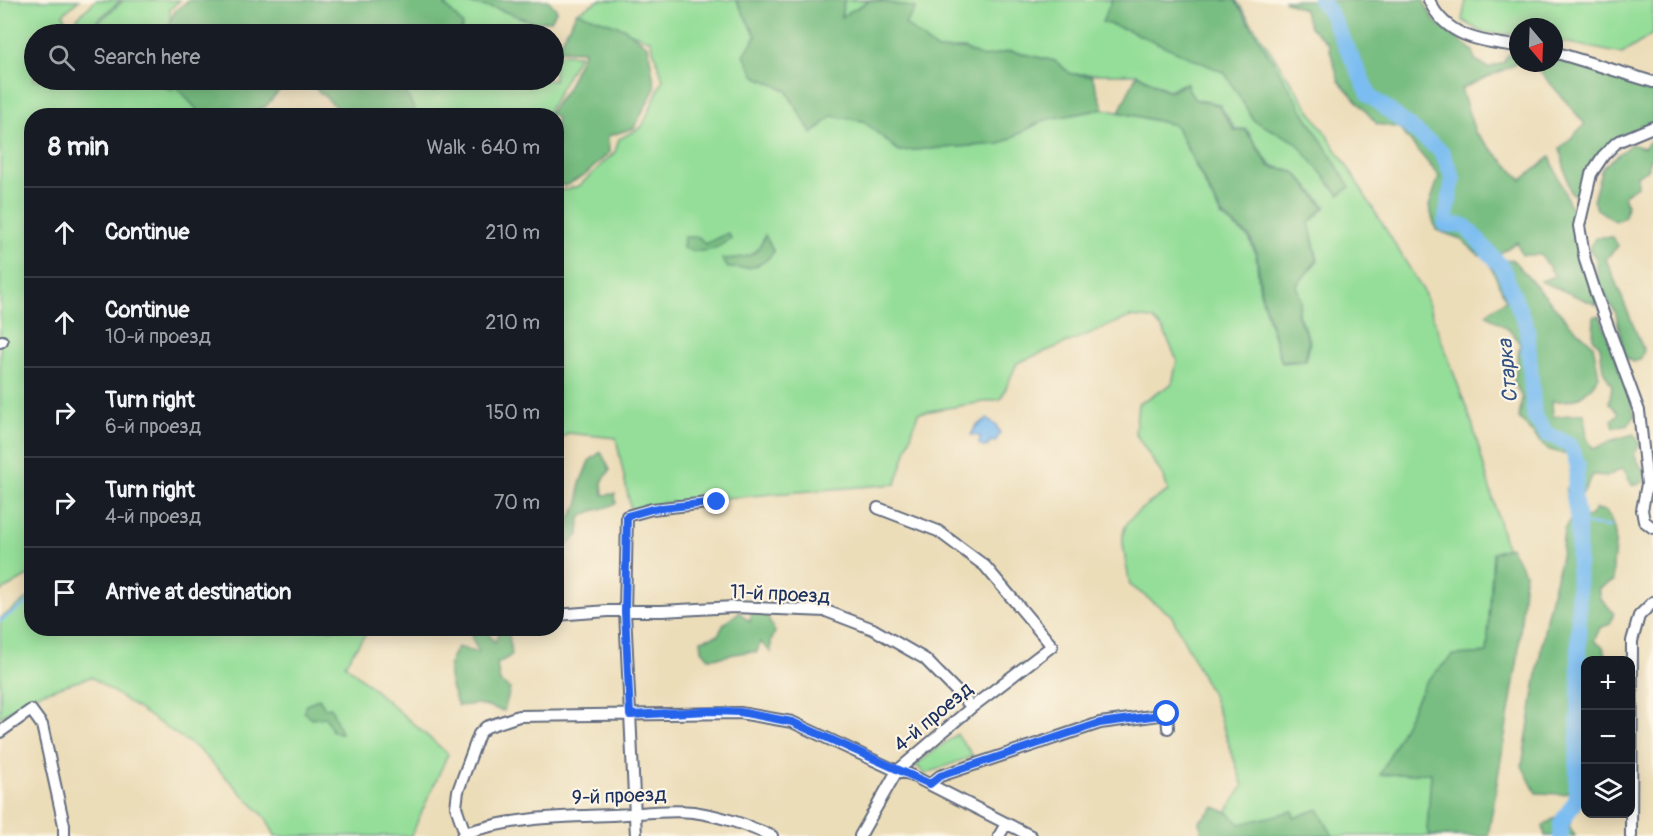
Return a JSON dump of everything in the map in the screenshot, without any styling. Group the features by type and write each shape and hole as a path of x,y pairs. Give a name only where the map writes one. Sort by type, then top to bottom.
{"street":[{"path":"1429,0 1445,23 1462,35 1482,42 1509,45"},
{"path":"1563,55 1653,82"},
{"path":"1653,127 1617,142 1603,156 1591,174 1579,226 1591,281 1640,418 1647,484 1642,510 1644,521 1653,528"},
{"path":"636,836 625,612 627,516 652,509 717,502"},
{"name":"4-й проезд","path":"860,836 897,771 972,707 1052,646 985,566 938,531 878,508"},
{"path":"1631,836 1632,641 1639,616 1653,602"},
{"name":"11-й проезд","path":"564,614 608,610 625,612 734,607 826,611 873,629 925,660 972,707"},
{"path":"0,732 31,710 42,725 64,825 64,836"},
{"path":"464,835 456,807 479,734 486,727 509,718 709,711 740,712 792,722 930,784 1031,836"},
{"path":"930,784 940,776 1100,723 1167,714 1168,728"},
{"name":"9-й проезд","path":"464,835 496,824 536,817 693,812 735,820 772,836"},
{"path":"999,836 1006,824"}],"green space":[{"path":"0,0 79,0 63,14 67,24 24,24 24,90 204,90 214,108 24,108 24,578 0,592"},
{"path":"96,0 121,0 93,24 81,24 76,19"},
{"path":"124,0 180,0 170,9 170,24 96,24"},
{"path":"189,0 449,0 445,5 462,24 169,24 175,11"},
{"path":"449,0 498,9 536,24 462,24 445,5"},
{"path":"451,0 548,0 557,10 551,20 535,23 498,9"},
{"path":"600,0 736,0 756,36 745,55 755,76 786,90 812,134 832,116 863,121 899,151 1000,144 1044,120 1104,109 1175,125 1221,216 1249,238 1256,256 1260,293 1282,363 1306,361 1310,341 1298,314 1301,302 1297,285 1318,260 1309,223 1326,207 1296,173 1270,165 1246,129 1236,130 1219,104 1194,99 1186,83 1168,90 1137,74 1071,74 1055,61 1010,51 983,58 964,49 937,50 904,24 915,8 873,0 1236,0 1342,158 1423,290 1472,423 1512,569 1488,836 1210,836 1243,786 1213,697 1171,615 1130,585 1124,550 1123,538 1129,520 1168,491 1164,477 1135,433 1138,404 1172,384 1177,360 1164,331 1153,319 1130,317 1017,363 1001,399 918,413 896,484 664,503 631,510 616,438 568,433 564,436 564,190 579,186 615,152 619,139 642,127 663,79 650,40 577,12"},
{"path":"736,0 844,0 841,17 870,0 916,8 905,24 937,50 964,49 983,57 1010,51 1055,61 1071,74 1092,76 1104,109 1044,120 1000,144 899,151 863,121 832,116 812,134 786,90 755,76 744,55 756,36"},
{"path":"844,0 870,0 841,17"},
{"path":"1112,0 1235,0 1350,187 1339,195 1296,142 1254,121 1225,73 1128,30 1102,22"},
{"path":"1283,0 1423,0 1435,22 1473,51 1475,60 1488,68 1503,63 1509,55 1509,67 1461,89 1475,132 1522,180 1550,157 1577,222 1597,305 1540,281 1555,276 1541,255 1522,255 1517,242 1499,254 1479,255 1461,239 1436,230 1429,206 1439,176 1399,128 1377,124 1339,81 1328,43 1310,27 1303,9"},
{"path":"1466,0 1653,0 1653,34 1622,54 1563,42 1563,18 1509,18 1509,34 1481,32 1462,20"},
{"path":"577,12 624,28 648,46 655,88 634,128 608,136 609,153 585,175 565,186 564,108 553,108 566,90 584,51 564,50 564,36"},
{"path":"564,54 579,55 564,82"},
{"path":"1563,61 1578,63 1653,87 1653,123 1601,154 1588,168 1582,194 1577,198 1570,191 1560,149 1585,124 1541,72 1563,72"},
{"path":"1137,74 1168,92 1186,84 1194,99 1218,105 1235,131 1246,130 1269,166 1296,173 1324,207 1309,223 1317,260 1296,286 1301,301 1297,314 1309,341 1305,360 1282,362 1261,293 1257,255 1250,237 1222,215 1175,125 1119,112"},
{"path":"179,90 279,90 262,108 196,108"},
{"path":"318,90 404,90 414,108 337,108"},
{"path":"404,90 560,90 550,108 414,108"},
{"path":"1653,138 1653,158 1649,159 1649,169 1637,175 1637,186 1624,195 1627,205 1625,217 1615,221 1597,209 1593,201 1602,168 1631,144 1644,148"},
{"path":"728,233 731,238 720,246 708,250 696,251 683,248 684,237 699,237 705,244"},
{"path":"765,235 774,252 769,258 754,267 728,268 722,259 749,256 758,249"},
{"path":"1596,237 1613,237 1618,246 1606,259 1644,351 1640,360 1633,362 1625,357 1616,313 1598,285 1596,258 1589,249"},
{"path":"1512,259 1569,323 1593,345 1599,376 1590,389 1580,397 1568,401 1552,401 1553,417 1584,413 1587,439 1594,449 1610,441 1634,434 1640,444 1634,455 1643,470 1643,482 1632,485 1623,468 1608,476 1593,475 1580,498 1567,498 1566,489 1579,475 1568,455 1547,449 1519,418 1522,398 1514,382 1520,344 1513,333 1486,314 1506,300 1490,264"},
{"path":"1594,316 1600,316 1635,416 1627,426 1614,427 1612,420 1619,413 1609,403 1612,386 1603,370 1600,346 1593,338"},
{"path":"601,452 610,470 602,482 603,495 615,494 616,503 580,518 579,535 564,547 564,520 567,523 579,503 579,486 589,461"},
{"path":"1596,509 1606,511 1614,530 1613,581 1598,589 1600,598 1614,613 1610,624 1600,628 1594,641 1603,647 1606,656 1581,656 1581,786 1564,794 1536,793 1522,766 1546,619 1561,557 1564,530 1569,521 1589,517"},
{"path":"1510,547 1525,573 1518,658 1488,836 1430,836 1427,830 1431,773 1380,775 1425,683 1453,655 1487,653 1493,553"},
{"path":"24,601 24,636 364,636 345,664 448,754 411,836 275,836 266,818 198,749 91,677 28,697 0,718 0,619"},
{"path":"739,612 750,622 751,612 765,613 775,632 771,641 771,652 760,642 757,652 709,658 702,650 701,640 718,635 724,624"},
{"path":"471,636 490,636 495,643 498,636 509,636 512,655 497,664 500,682 510,689 504,711 478,704 458,706 449,676 453,654 458,647 479,653"},
{"path":"319,698 325,708 331,707 341,733 333,732 325,717 312,719 304,712 305,706"},
{"path":"957,734 973,756 925,774 916,765"},
{"path":"1214,807 1229,813 1240,824 1293,811 1294,818 1318,809 1333,836 1202,836 1200,821"},
{"path":"1576,808 1569,826 1575,836 1545,836 1543,826 1563,812"}],"water":[{"path":"987,419 996,425 1000,433 995,442 990,441 988,446 983,447 979,444 980,436 971,435 976,426"}],"waterway":[{"name":"Старка","path":"1320,0 1331,15 1370,96 1442,152 1453,178 1445,224 1465,226 1502,267 1527,328 1534,416 1547,434 1570,444 1578,466 1574,495 1578,523 1579,696 1576,800 1561,823 1561,836"},
{"path":"1578,523 1610,527"},
{"path":"0,621 24,605"}],"route":[{"path":"717,502 639,511 627,516 625,612 630,715 709,711 767,716 792,722 930,784 940,776 1100,723 1167,714"}]}
